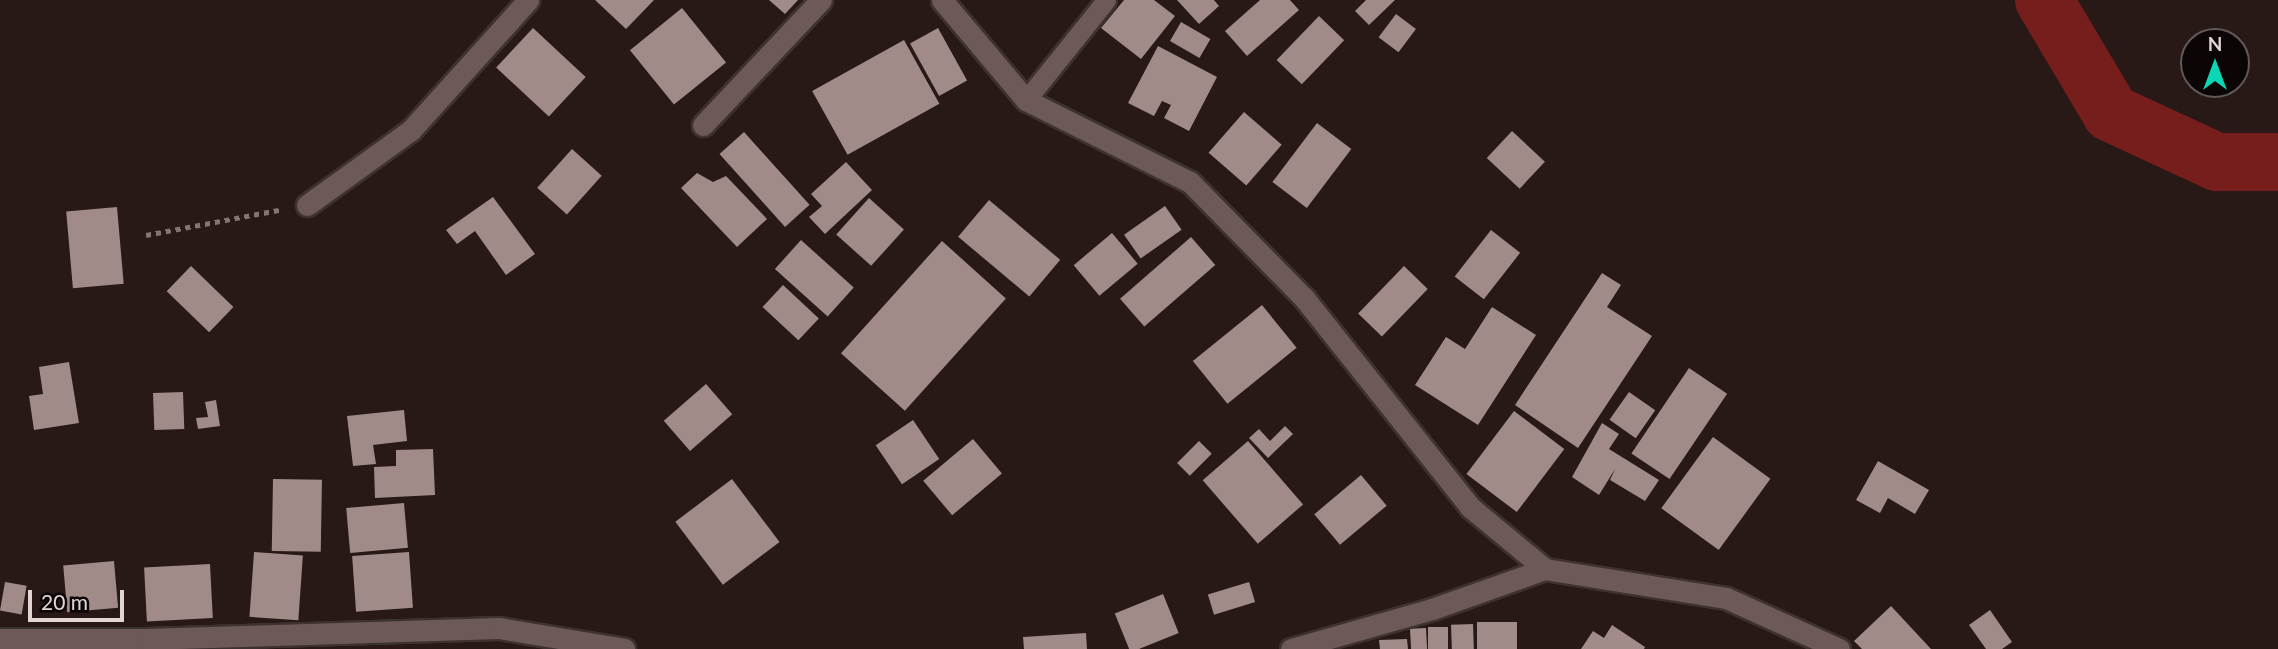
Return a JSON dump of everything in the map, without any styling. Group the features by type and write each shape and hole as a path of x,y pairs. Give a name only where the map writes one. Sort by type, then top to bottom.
{"street":[{"path":"307,205 411,130 528,0"},
{"path":"703,125 821,0"},
{"path":"942,0 1026,100 1190,182 1304,298 1470,507 1545,569"},
{"path":"1291,649 1432,609 1545,569 1726,598 1839,649"},
{"path":"499,628 510,649"},
{"path":"0,639 147,644 499,628 624,649"}],"lane":[{"path":"1026,100 1106,0"}],"path":[{"path":"146,235 307,205"}],"building":[{"path":"595,0 654,0 626,29"},
{"path":"769,0 798,0 785,14"},
{"path":"1124,0 1154,0 1175,16 1141,59 1101,28"},
{"path":"1177,0 1214,0 1219,6 1199,24"},
{"path":"1260,0 1290,0 1299,10 1247,56 1225,31"},
{"path":"1366,0 1395,0 1369,25 1355,11"},
{"path":"682,8 726,62 674,105 630,50"},
{"path":"1396,14 1416,29 1399,52 1379,37"},
{"path":"1319,16 1344,40 1302,84 1277,60"},
{"path":"1181,22 1210,39 1199,58 1170,41"},
{"path":"533,28 586,77 549,117 496,67"},
{"path":"938,28 967,80 939,96 910,44"},
{"path":"904,40 939,104 848,155 812,91"},
{"path":"1158,46 1217,77 1189,131 1164,118 1171,105 1162,101 1154,116 1128,103"},
{"path":"1244,112 1282,145 1246,186 1209,153"},
{"path":"1317,123 1351,149 1307,208 1272,182"},
{"path":"1512,131 1545,162 1520,189 1487,158"},
{"path":"744,132 810,205 785,227 719,154"},
{"path":"572,149 602,176 567,214 537,188"},
{"path":"846,162 872,190 825,234 809,217 822,206 811,194"},
{"path":"697,173 713,182 726,176 767,219 737,247 681,188"},
{"path":"493,197 535,254 506,275 475,231 457,244 446,230"},
{"path":"869,198 904,229 871,266 836,234"},
{"path":"989,200 1060,260 1029,297 958,237"},
{"path":"1165,206 1182,230 1141,258 1124,235"},
{"path":"117,207 124,284 73,288 66,211"},
{"path":"1491,230 1520,253 1484,299 1455,276"},
{"path":"1112,233 1138,264 1099,296 1074,265"},
{"path":"1191,237 1215,265 1144,327 1120,299"},
{"path":"801,240 854,288 828,316 775,269"},
{"path":"942,241 1006,299 905,411 841,353"},
{"path":"191,266 233,307 209,332 167,291"},
{"path":"1404,266 1428,289 1382,336 1358,313"},
{"path":"1602,273 1621,285 1607,307 1652,336 1578,448 1515,405"},
{"path":"783,285 819,318 798,340 763,307"},
{"path":"1262,305 1297,348 1227,404 1193,361"},
{"path":"1492,307 1536,335 1478,425 1415,385 1446,337 1465,349"},
{"path":"69,362 79,423 34,430 29,396 43,394 39,367"},
{"path":"1689,368 1727,394 1670,479 1631,453"},
{"path":"706,384 732,414 690,451 664,421"},
{"path":"183,392 184,429 154,430 153,393"},
{"path":"1629,392 1655,410 1636,438 1609,420"},
{"path":"216,400 220,426 198,429 196,418 208,417 205,402"},
{"path":"404,410 407,441 373,445 376,464 353,466 347,416"},
{"path":"1514,411 1564,449 1517,512 1466,474"},
{"path":"913,420 939,459 902,484 876,445"},
{"path":"1602,423 1619,434 1609,449 1659,480 1645,501 1610,480 1615,469 1599,495 1572,477"},
{"path":"1285,426 1293,434 1268,458 1249,438 1259,429 1270,441"},
{"path":"1713,437 1770,479 1719,550 1661,508"},
{"path":"973,439 1002,473 952,515 923,481"},
{"path":"1199,441 1212,454 1190,476 1177,463"},
{"path":"1248,441 1303,504 1258,544 1203,480"},
{"path":"433,449 435,495 375,498 374,467 396,466 396,450"},
{"path":"1878,461 1929,490 1915,514 1888,498 1880,513 1856,500"},
{"path":"1361,475 1387,506 1340,545 1314,514"},
{"path":"273,479 322,480 321,552 272,551"},
{"path":"732,479 780,542 723,585 675,522"},
{"path":"404,503 408,548 350,553 346,508"},
{"path":"254,552 303,555 298,620 249,617"},
{"path":"409,552 413,608 356,612 352,556"},
{"path":"114,561 118,608 67,612 63,565"},
{"path":"210,564 213,618 147,621 144,567"},
{"path":"5,582 27,586 22,614 0,611"},
{"path":"1249,582 1255,602 1214,615 1208,595"},
{"path":"1163,594 1179,633 1139,649 1129,649 1115,613"},
{"path":"1891,606 1931,649 1862,649 1854,641"},
{"path":"1990,610 2012,642 2002,649 1986,649 1969,625"},
{"path":"1477,622 1517,622 1517,649 1477,649"},
{"path":"1473,624 1474,649 1452,649 1451,625"},
{"path":"1612,625 1645,647 1644,649 1581,649 1593,631 1604,638"},
{"path":"1428,627 1448,627 1448,649 1428,649"},
{"path":"1426,628 1427,649 1411,649 1410,629"},
{"path":"1086,633 1087,649 1024,649 1023,637"},
{"path":"1407,639 1408,649 1380,649 1379,640"}],"waterway":[{"path":"2044,0 2111,113 2217,162 2278,162"}]}
